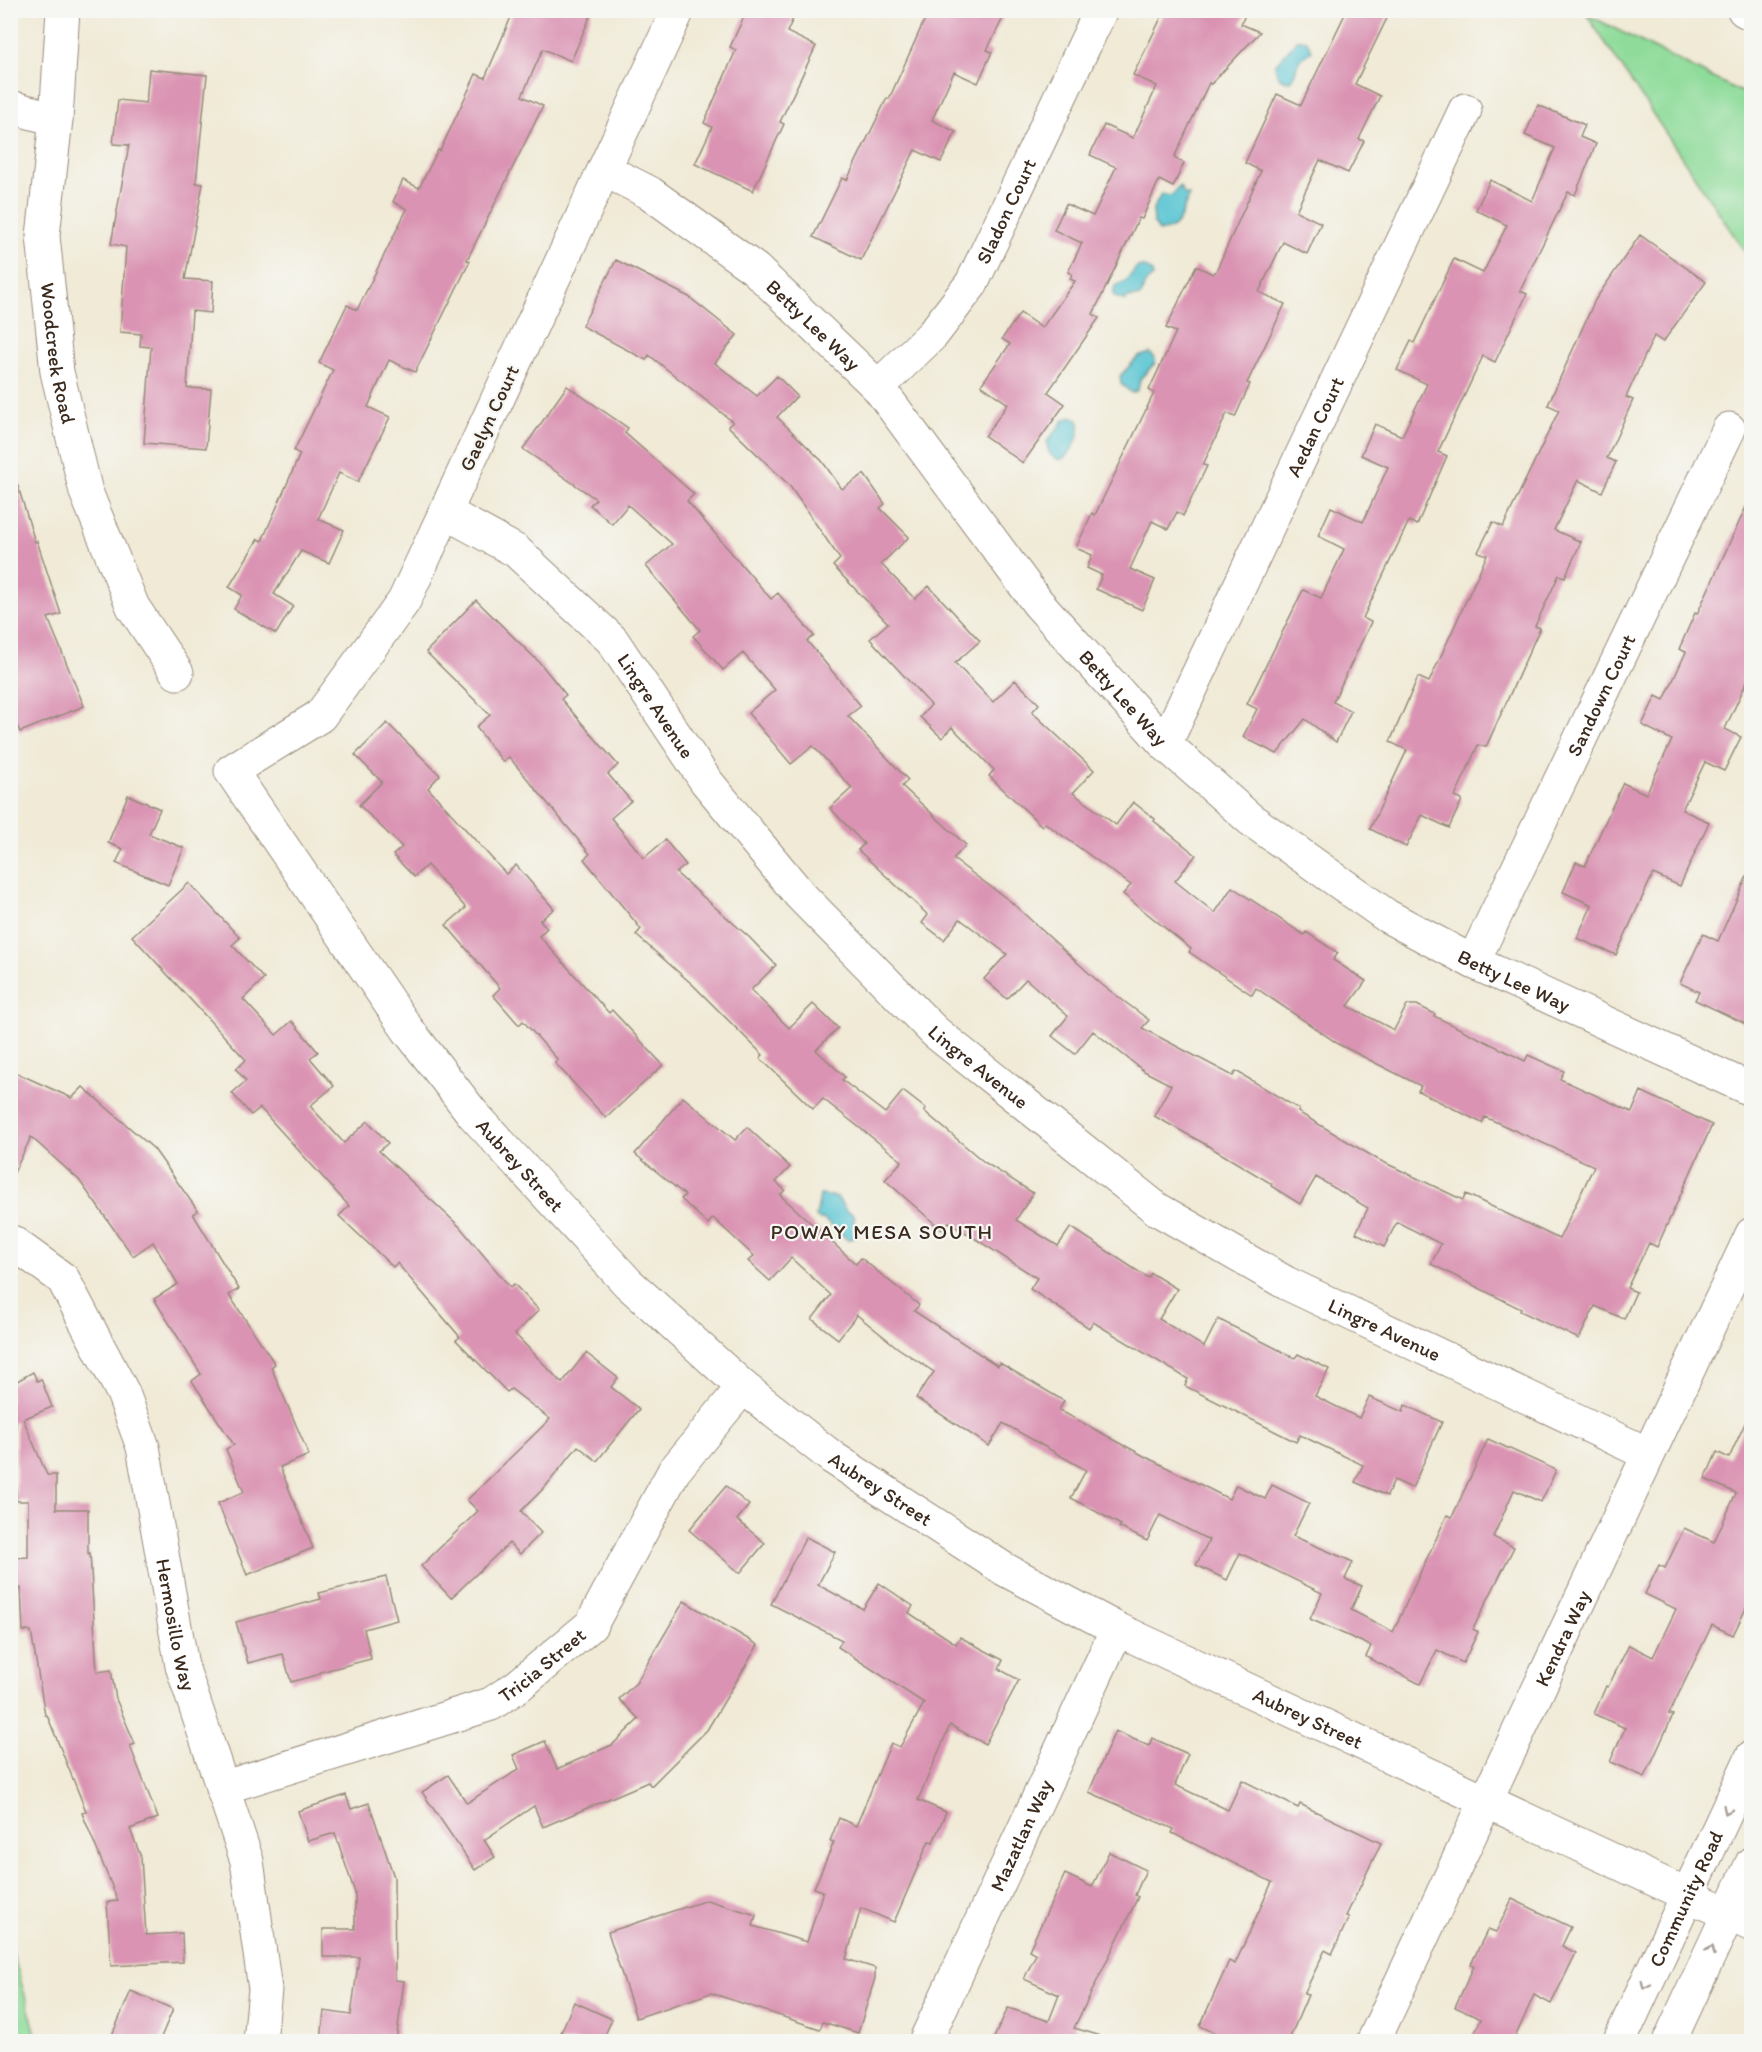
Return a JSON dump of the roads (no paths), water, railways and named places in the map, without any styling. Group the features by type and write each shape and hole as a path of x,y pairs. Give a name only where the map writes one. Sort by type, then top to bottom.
{"street":[{"name":"Woodcreek Road","path":"63,10 56,119 43,236 57,372 86,492 133,607 177,673"},
{"name":"Gaelyn Court","path":"231,771 320,716 404,601 678,10"},
{"name":"Sladon Court","path":"878,387 933,334 972,283 1101,10"},
{"path":"1744,10 1752,15"},
{"path":"10,107 56,119"},
{"name":"Aedan Court","path":"1166,744 1465,110"},
{"name":"Betty Lee Way","path":"605,170 650,193 755,269 878,387 1038,603 1166,744 1250,819 1387,916 1473,962 1752,1090"},
{"name":"Sandown Court","path":"1473,962 1729,429"},
{"name":"Lingre Avenue","path":"445,512 516,551 612,640 713,790 801,896 935,1032 1156,1209 1286,1283 1648,1454"},
{"name":"Aubrey Street","path":"231,771 408,1030 473,1114 628,1283 743,1387 833,1458 1004,1569 1117,1629 1687,1894 1744,1915"},
{"name":"Kendra Way","path":"1373,2042 1752,1234"},
{"name":"Hermosillo Way","path":"12,1242 63,1279 123,1393 143,1447 182,1666 247,1861 266,1989 260,2042"},
{"name":"Tricia Street","path":"222,1788 491,1704 518,1686 591,1625 674,1472 743,1387"},
{"name":"Mazatlan Way","path":"925,2042 1117,1629"},
{"name":"Community Road","path":"1619,2042 1752,1757"},
{"path":"1670,2042 1744,1915 1752,1863"}],"water":[{"path":"1297,40 1306,40 1312,50 1299,61 1291,81 1281,79 1276,72 1275,65"},
{"path":"1180,186 1185,195 1189,195 1180,219 1172,228 1159,231 1153,222 1153,210 1161,194 1171,196"},
{"path":"1137,267 1145,267 1152,272 1153,277 1145,283 1141,296 1127,298 1126,301 1115,297 1113,294 1115,286 1126,281"},
{"path":"1150,353 1155,358 1155,363 1140,379 1138,390 1132,393 1121,384 1120,376 1138,357"},
{"path":"1073,417 1078,420 1078,437 1069,453 1060,460 1050,454 1047,442 1065,419"},
{"path":"820,1195 837,1197 847,1212 855,1218 853,1220 858,1230 857,1235 848,1240 823,1219 816,1217"}],"district":[{"name":"POWAY MESA SOUTH","path":"882,1232"}]}
